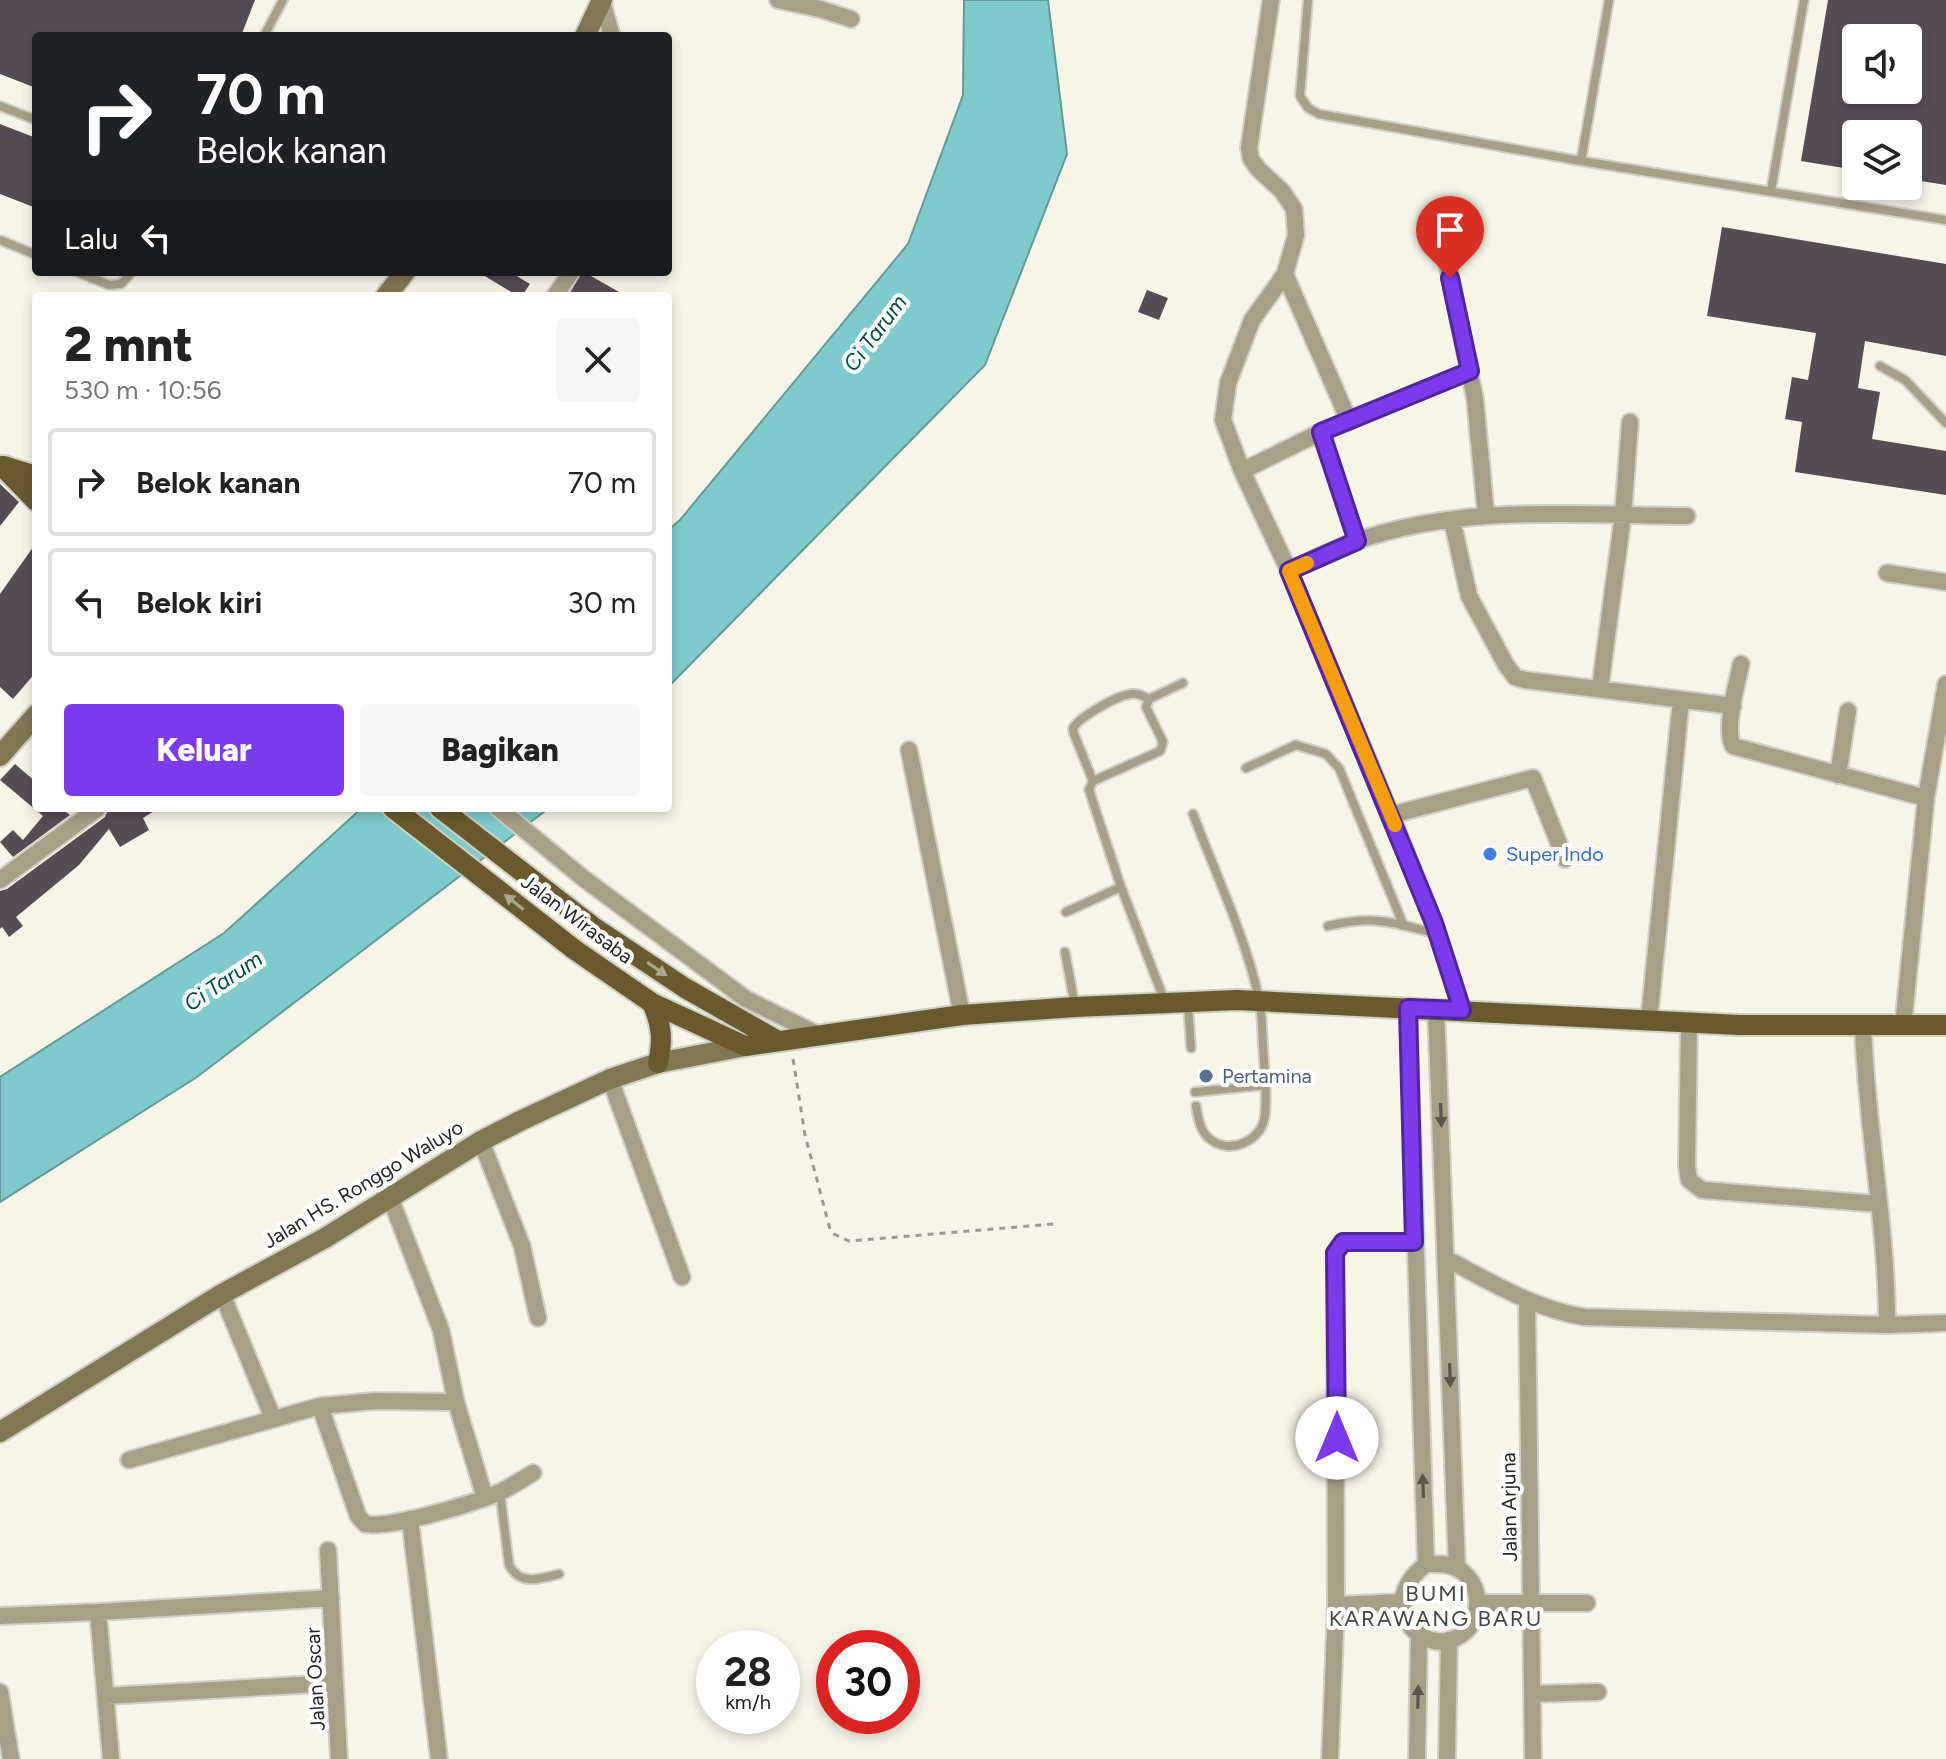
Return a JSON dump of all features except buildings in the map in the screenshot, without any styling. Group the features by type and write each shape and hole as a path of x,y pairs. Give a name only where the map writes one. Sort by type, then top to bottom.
{"main road":[{"path":"1,465 32,475"},
{"path":"1,465 32,497"},
{"name":"Jalan Wirasaba","path":"398,812 575,950 652,1003 745,1046"},
{"name":"Jalan Wirasaba","path":"445,812 592,926 685,988 785,1040"},
{"name":"Jalan HS. Ronggo Waluyo","path":"745,1046 962,1015 1259,1000 1689,1023 1946,1025"},
{"path":"652,1003 660,1022 663,1043 658,1063"}],"street":[{"path":"778,0 851,19"},
{"path":"1271,0 1249,148 1251,159 1258,169 1282,191 1294,209 1296,235 1285,274 1252,320 1228,383 1223,420 1242,471 1289,571 1391,815 1437,934 1462,1010"},
{"path":"587,32 602,1"},
{"path":"602,1 611,32"},
{"path":"1444,247 1470,371 1480,436 1486,515"},
{"path":"1285,274 1349,421"},
{"path":"389,292 402,276"},
{"path":"1242,471 1321,432 1470,371"},
{"path":"1600,688 1623,515 1630,422"},
{"path":"1321,432 1357,541"},
{"path":"1289,571 1357,541 1486,515 1687,516"},
{"path":"1452,520 1469,596 1515,677 1733,706"},
{"path":"1887,573 1946,582"},
{"path":"1741,664 1733,706 1730,739 1733,746 1926,798"},
{"path":"1903,1027 1926,798 1946,684"},
{"path":"1649,1020 1681,700"},
{"path":"1838,775 1848,711"},
{"path":"0,756 32,720"},
{"path":"909,750 962,1015"},
{"path":"1391,815 1533,778 1565,859"},
{"path":"0,880 93,812"},
{"path":"503,812 583,878 746,999 819,1035"},
{"path":"1408,1008 1426,1564 1407,1583 1402,1602 1409,1625 1419,1635 1434,1641 1449,1640 1465,1631 1476,1616 1474,1586 1467,1575 1457,1568 1426,1564"},
{"path":"1436,1009 1457,1568"},
{"path":"1689,1023 1687,1166 1689,1180 1694,1186 1702,1190 1742,1195 1879,1204"},
{"path":"1863,1026 1867,1107 1879,1204 1887,1325"},
{"name":"Jalan HS. Ronggo Waluyo","path":"0,1432 222,1294 325,1238 481,1141 610,1079 658,1063 745,1046"},
{"path":"610,1079 682,1277"},
{"path":"1410,1082 1439,1081"},
{"path":"481,1141 522,1246 538,1318"},
{"path":"390,1197 441,1330 456,1402 493,1495"},
{"path":"1330,1759 1336,1605 1335,1253 1343,1242 1414,1242"},
{"path":"1447,1259 1527,1302 1584,1317 1887,1325 1946,1323"},
{"path":"222,1294 273,1418"},
{"name":"Jalan Arjuna","path":"1527,1302 1533,1759"},
{"path":"129,1460 320,1406 375,1401 456,1402"},
{"path":"320,1406 358,1516 371,1526 410,1519 493,1495 533,1473"},
{"path":"410,1519 439,1759"},
{"name":"Jalan Oscar","path":"328,1550 339,1759"},
{"path":"0,1616 331,1598"},
{"path":"1336,1605 1402,1602"},
{"path":"1477,1603 1587,1603"},
{"path":"98,1612 111,1759"},
{"path":"1417,1759 1419,1635"},
{"path":"1447,1759 1449,1640"},
{"path":"106,1696 335,1683"},
{"path":"0,1692 11,1759"},
{"path":"1532,1694 1598,1692"}],"lane":[{"path":"266,32 283,0"},
{"path":"1308,0 1300,96 1308,108 1319,114 1581,161 1946,220"},
{"path":"1581,161 1609,0"},
{"path":"1771,191 1804,0"},
{"path":"0,106 32,118"},
{"path":"0,240 32,253"},
{"path":"87,276 109,285 121,284 128,276"},
{"path":"1880,366 1905,380 1946,423"},
{"path":"1166,1005 1121,887 1089,790 1093,781 1160,751 1163,742 1146,707 1149,699 1183,683"},
{"path":"1093,781 1074,734 1073,728 1078,720 1126,695 1137,694 1149,699"},
{"path":"1246,768 1296,745 1326,754 1339,768 1403,924"},
{"path":"1193,814 1229,908 1259,1000 1266,1085 1263,1127 1258,1134 1240,1145 1224,1147 1208,1139 1200,1125 1196,1106"},
{"path":"1066,912 1121,887"},
{"path":"1328,926 1367,919 1403,924 1437,934"},
{"path":"1065,952 1075,1007"},
{"path":"1188,1003 1191,1048"},
{"path":"1195,1092 1266,1085"},
{"path":"493,1495 512,1572 534,1580 559,1574"}],"path":[{"path":"785,1040 805,1135 830,1229 834,1234 849,1241 1054,1224"}],"water":[{"name":"Ci Tarum","path":"964,0 1048,0 1067,154 985,365 672,683 672,527 908,244 963,95"},
{"name":"Ci Tarum","path":"358,812 544,812 197,1077 0,1202 0,1077 224,933"}],"slow traffic":[{"path":"1307,563 1289,571 1395,825"}],"place":[{"name":"Super Indo","path":"1490,854"},
{"name":"Pertamina","path":"1206,1076"}],"district":[{"name":"BUMI KARAWANG BARU","path":"1436,1606"}],"route":[{"path":"1337,1438 1335,1253 1343,1242 1414,1242 1408,1008 1462,1010 1434,923 1289,571 1357,541 1321,432 1470,371 1450,278"}]}
